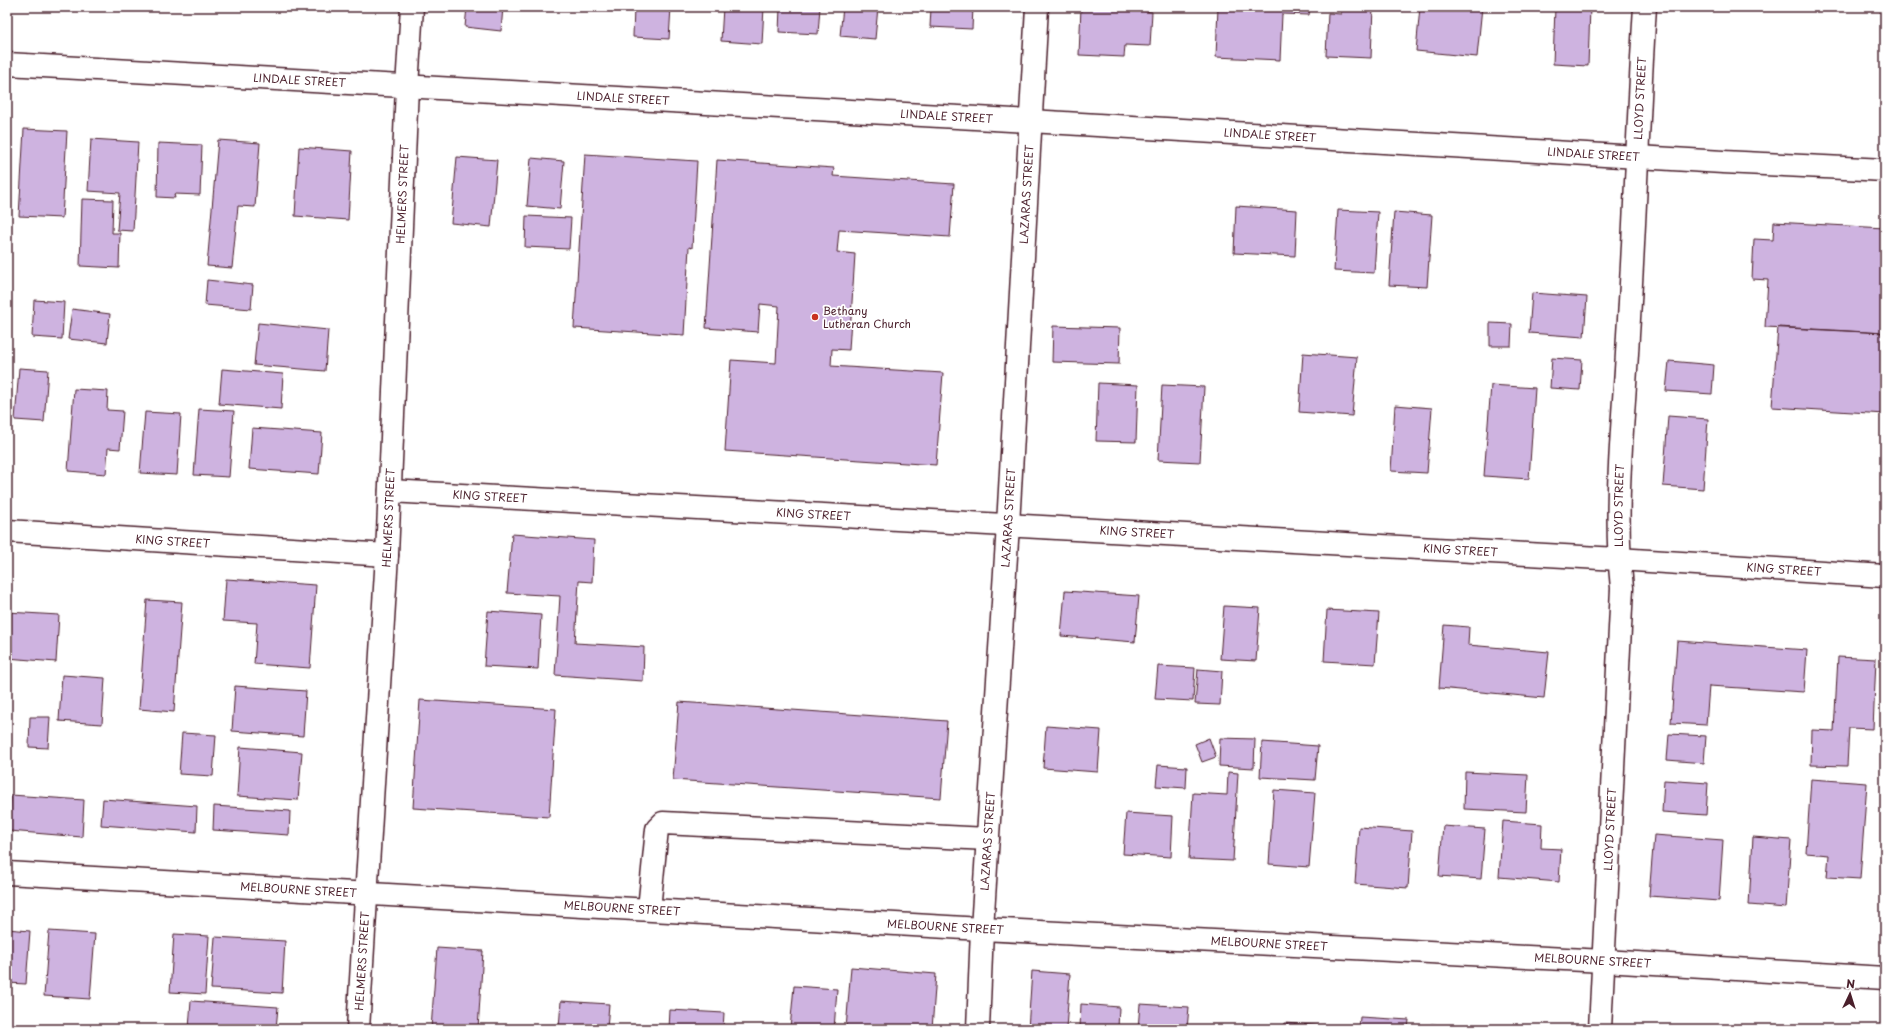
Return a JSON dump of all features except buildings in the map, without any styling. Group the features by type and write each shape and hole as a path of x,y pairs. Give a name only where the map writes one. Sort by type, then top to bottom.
{"street":[{"name":"HELMERS STREET","path":"358,1029 387,555 407,87 412,7"},
{"name":"LAZARAS STREET","path":"978,1029 982,929 1008,525 1037,7"},
{"name":"LLOYD STREET","path":"1600,1029 1622,588 1618,558 1617,529 1636,199 1636,157 1645,7"},
{"name":"LINDALE STREET","path":"7,64 1885,170"},
{"name":"KING STREET","path":"390,491 1618,558 1885,576"},
{"name":"KING STREET","path":"7,531 387,555"},
{"path":"649,910 657,829 663,823 988,839"},
{"name":"MELBOURNE STREET","path":"7,873 982,929 1604,960 1885,978"}],"place":[{"name":"Bethany Lutheran Church","path":"815,317"}]}
